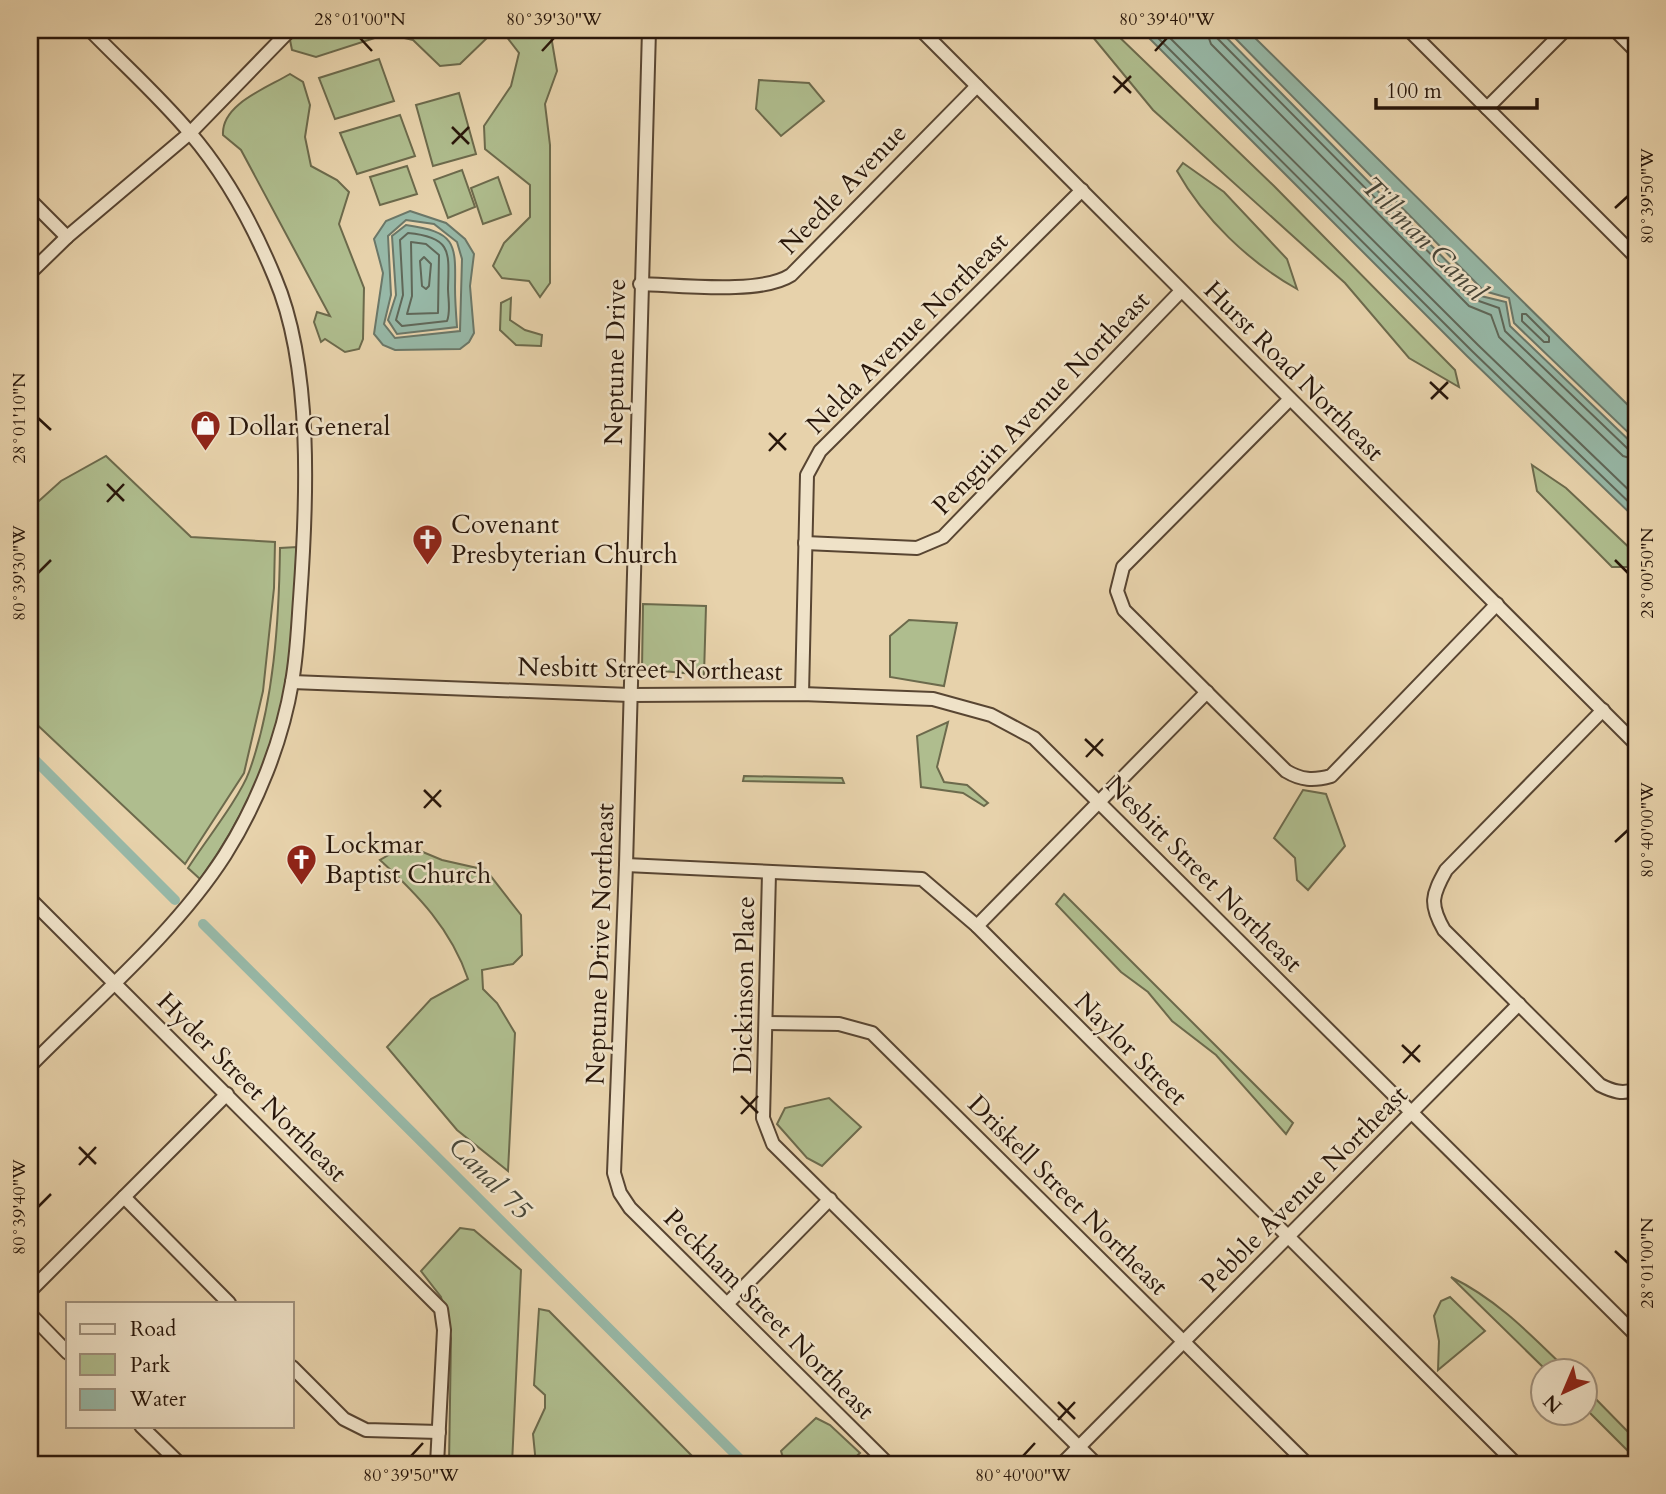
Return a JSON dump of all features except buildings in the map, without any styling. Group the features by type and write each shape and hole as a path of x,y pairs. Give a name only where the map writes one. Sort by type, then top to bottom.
{"street":[{"path":"30,1066 190,903 225,854 254,799 275,749 292,682 303,549 302,397 293,341 276,280 250,225 222,177 190,133 90,30"},
{"path":"30,273 67,237 190,133 290,30"},
{"name":"Neptune Drive","path":"630,695 649,30"},
{"name":"Hurst Road Northeast","path":"921,30 1636,744"},
{"path":"1409,30 1636,257"},
{"path":"1487,108 1566,30"},
{"path":"1615,30 1636,51"},
{"name":"Needle Avenue","path":"640,284 759,286 779,283 792,275 977,86"},
{"name":"Nelda Avenue Northeast","path":"802,694 807,475 820,451 1082,190"},
{"path":"30,200 67,237"},
{"name":"Penguin Avenue Northeast","path":"805,543 917,548 943,537 1181,290"},
{"path":"1290,399 1123,567 1117,591 1124,610 1206,692 1286,771 1298,779 1317,780 1331,776 1497,604"},
{"name":"Nesbitt Street Northeast","path":"292,682 630,695 802,694 933,699 991,715 1034,738 1636,1335"},
{"path":"976,926 1206,692"},
{"name":"Neptune Drive Northeast","path":"620,1194 614,1173 630,695"},
{"path":"1602,710 1446,870 1433,892 1434,913 1444,930 1600,1085 1613,1091 1629,1093 1636,1089"},
{"name":"Naylor Street","path":"626,865 922,879 976,926 1516,1464"},
{"name":"Dickinson Place","path":"769,873 763,1118 774,1144 1096,1464"},
{"name":"Hyder Street Northeast","path":"30,899 441,1309 444,1330 439,1432"},
{"name":"Pebble Avenue Northeast","path":"1062,1464 1519,1004"},
{"name":"Driskell Street Northeast","path":"767,1023 839,1024 872,1033 1307,1464"},
{"path":"30,1291 227,1094"},
{"name":"Peckham Street Northeast","path":"620,1194 630,1208 888,1464"},
{"path":"124,1197 228,1302"},
{"path":"727,1304 830,1199"},
{"path":"30,1314 66,1351"},
{"path":"294,1369 344,1419 366,1430 439,1432 438,1464"},
{"path":"143,1428 180,1464"}],"green space":[{"path":"301,30 550,30 557,71 545,104 550,145 550,283 540,297 529,281 502,278 493,266 504,243 530,217 530,185 485,149 484,126 511,86 519,53 506,36 491,34 460,64 440,66 413,40 387,34 316,57 292,50 290,40"},
{"path":"1087,30 1112,30 1274,186 1455,370 1459,387 1409,358 1345,283 1153,110"},
{"path":"379,59 394,101 335,119 319,78"},
{"path":"290,74 303,82 310,105 305,137 311,166 337,180 349,192 339,224 364,288 363,339 359,349 345,352 325,339 321,342 314,322 317,312 330,316 241,150 223,135 224,124 237,106"},
{"path":"759,80 809,83 824,101 781,136 756,109"},
{"path":"459,93 476,154 433,166 416,105"},
{"path":"400,115 415,156 357,174 340,133"},
{"path":"1183,163 1224,192 1287,259 1297,289 1262,266 1214,222 1177,171"},
{"path":"407,166 417,194 380,205 370,177"},
{"path":"462,170 475,207 448,218 434,180"},
{"path":"498,177 511,214 483,224 471,188"},
{"path":"511,298 510,320 525,330 542,335 541,346 516,345 500,330 501,303"},
{"path":"106,456 191,537 275,542 274,588 263,691 244,773 185,864 30,718 30,509 61,481"},
{"path":"1532,465 1566,488 1636,554 1636,567 1612,567 1537,491"},
{"path":"297,547 287,680 275,733 243,809 200,879 188,868 238,794 249,772 257,746 274,662 280,548"},
{"path":"643,604 706,606 704,675 642,669"},
{"path":"909,620 957,623 944,686 890,677 890,636"},
{"path":"948,722 937,767 944,782 967,785 988,803 984,806 963,793 921,787 917,736"},
{"path":"744,776 842,778 844,783 743,781"},
{"path":"1303,790 1326,794 1345,846 1308,890 1297,880 1295,858 1274,838"},
{"path":"406,845 442,860 486,870 521,915 522,955 513,964 482,970 483,989 497,1003 515,1033 508,1171 457,1130 387,1047 431,999 468,979 452,944 432,914 380,860"},
{"path":"1064,894 1293,1123 1286,1134 1216,1055 1172,1021 1148,992 1121,972 1056,904"},
{"path":"829,1098 861,1127 822,1166 807,1158 777,1124 785,1108"},
{"path":"460,1228 474,1230 521,1270 512,1464 449,1464 451,1338 441,1297 421,1271"},
{"path":"1451,1277 1499,1307 1554,1358 1534,1358"},
{"path":"1450,1297 1485,1331 1438,1370 1439,1341 1434,1316 1441,1301"},
{"path":"539,1309 549,1311 700,1464 536,1464 533,1434 545,1408 545,1395 534,1385"},
{"path":"1600,1403 1636,1440 1636,1459 1600,1423"},
{"path":"816,1418 830,1425 860,1453 848,1464 785,1464 781,1451"}],"water":[{"name":"Tillman Canal","path":"1141,30 1219,30 1481,296 1506,302 1510,326 1636,447 1636,519 1467,356"},
{"path":"1227,30 1247,30 1636,413 1636,440 1514,323 1509,298 1484,291"},
{"path":"410,211 446,223 465,239 474,254 470,286 474,333 469,342 460,349 395,350 383,345 374,334 383,273 374,239 386,221","holes":["406,220 434,224 457,242 462,259 460,331 395,338 384,324 391,295 388,236"]},
{"path":"406,225 434,231 443,236 453,249 457,327 397,334 388,320 396,295 392,236"}],"waterway":[{"name":"Canal 75","path":"30,755 175,900"},
{"name":"Canal 75","path":"203,924 745,1464"}],"place":[{"name":"Dollar General","path":"205,453"},
{"name":"Covenant Presbyterian Church","path":"428,566"},
{"name":"Lockmar Baptist Church","path":"302,886"}]}
